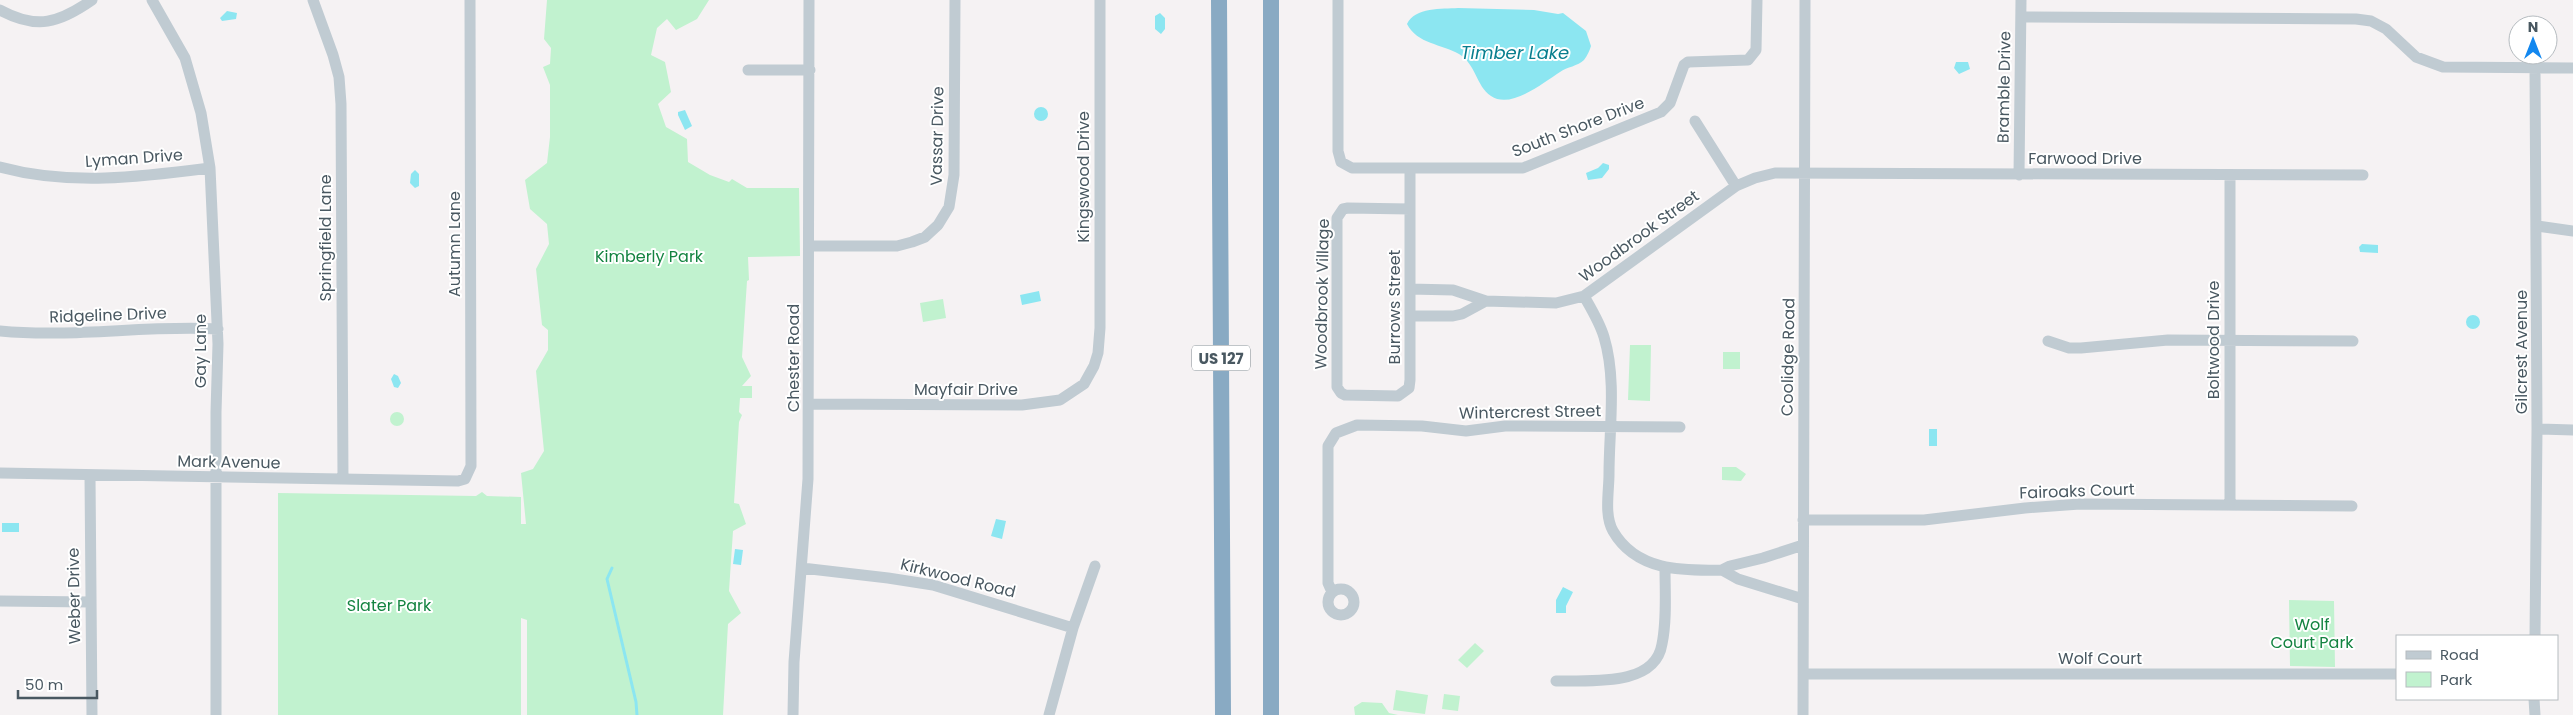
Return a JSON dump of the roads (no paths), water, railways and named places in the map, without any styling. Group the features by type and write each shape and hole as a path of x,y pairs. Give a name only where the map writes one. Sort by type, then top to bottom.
{"highway":[{"name":"US 127","path":"1219,0 1222,715"},
{"name":"US 127","path":"1270,715 1271,0"}],"street":[{"path":"0,10 24,20 51,22 72,14 92,0"},
{"name":"Gay Lane","path":"152,0 184,58 201,113 210,168 218,329 215,478 216,715"},
{"name":"Springfield Lane","path":"312,0 333,55 339,77 341,104 343,480"},
{"name":"Autumn Lane","path":"458,481 465,479 470,466 470,0"},
{"name":"Chester Road","path":"793,715 795,653 808,479 810,246 809,0"},
{"name":"Vassar Drive","path":"810,246 897,246 912,242 924,237 938,225 949,207 954,176 955,0"},
{"name":"Kingswood Drive","path":"1098,353 1100,0"},
{"name":"South Shore Drive","path":"1338,0 1339,160 1344,165 1352,168 1410,169 1523,168 1661,112 1670,103 1684,66 1688,62 1742,61 1753,56 1756,44 1757,0"},
{"name":"Coolidge Road","path":"1803,715 1805,0"},
{"name":"Bramble Drive","path":"2019,175 2021,0"},
{"path":"2021,17 2356,19 2371,21 2386,29 2416,57 2443,67 2573,68"},
{"name":"Gilcrest Avenue","path":"2535,68 2537,226 2535,635"},
{"path":"748,70 810,70"},
{"path":"1695,121 1736,186"},
{"name":"Lyman Drive","path":"0,167 43,175 101,179 210,168"},
{"name":"Burrows Street","path":"1337,386 1341,393 1345,395 1398,396 1407,391 1410,380 1410,169"},
{"name":"Farwood Drive","path":"1806,174 2363,176"},
{"name":"Woodbrook Street","path":"1410,289 1462,291 1486,301 1556,303 1584,296 1736,186 1764,175 1806,174"},
{"name":"Boltwood Drive","path":"2230,175 2230,505"},
{"name":"Woodbrook Village","path":"1337,386 1338,218 1343,209 1348,208 1410,209"},
{"path":"2537,226 2573,231"},
{"path":"1462,291 1469,302 1462,314"},
{"path":"1584,296 1598,321 1608,356 1610,427 1609,514 1611,525 1618,537 1632,551 1649,562 1665,568 1683,571 1722,570 1803,545"},
{"path":"1410,316 1462,314 1486,301"},
{"name":"Ridgeline Drive","path":"0,331 57,334 146,328 218,329"},
{"path":"2048,341 2069,348 2151,341 2353,341"},
{"name":"Mayfair Drive","path":"809,404 1041,404 1060,400 1084,384 1094,366 1098,353"},
{"name":"Wintercrest Street","path":"1332,592 1328,583 1328,446 1336,433 1357,426 1422,426 1466,430 1505,426 1680,427"},
{"path":"2537,429 2573,430"},
{"name":"Mark Avenue","path":"0,473 458,481"},
{"name":"Weber Drive","path":"90,476 92,715"},
{"name":"Fairoaks Court","path":"1803,520 1924,520 2053,505 2352,506"},
{"path":"1049,715 1074,628 1095,566"},
{"name":"Kirkwood Road","path":"802,568 933,585 1074,628"},
{"path":"1556,681 1614,680 1630,677 1649,666 1662,646 1665,568"},
{"path":"1722,570 1733,578 1803,599"},
{"path":"0,601 90,602"},
{"name":"Wolf Court","path":"1803,674 2396,674"},
{"path":"2534,700 2535,715"}],"water":[{"name":"Timber Lake","path":"1458,8 1534,10 1558,14 1563,13 1586,31 1591,46 1585,58 1579,64 1563,70 1527,93 1508,100 1499,99 1486,92 1465,58 1423,40 1411,31 1407,24 1416,14 1422,12"},
{"path":"227,11 237,13 236,19 222,21 220,18"},
{"path":"1160,13 1165,18 1165,29 1161,34 1155,29 1155,16"},
{"path":"1956,62 1968,62 1970,69 1959,74 1954,68"},
{"path":"1041,107 1046,109 1048,114 1046,119 1041,121 1036,119 1034,114 1036,109"},
{"path":"685,110 692,126 685,130 678,112"},
{"path":"1603,163 1609,165 1609,169 1602,178 1588,180 1586,173 1598,168"},
{"path":"415,170 419,174 419,186 415,188 410,183 411,174"},
{"path":"2362,244 2378,245 2378,253 2360,252 2359,247"},
{"path":"1039,291 1041,301 1022,305 1020,295"},
{"path":"2473,315 2478,317 2480,322 2478,327 2473,329 2468,327 2466,322 2468,317"},
{"path":"394,374 398,376 401,383 398,388 394,387 391,379"},
{"path":"1929,429 1937,429 1937,446 1929,446"},
{"path":"996,519 1006,521 1002,539 991,536"},
{"path":"2,523 19,523 19,532 2,532"},
{"path":"735,549 743,550 741,565 733,564"},
{"path":"1563,587 1573,592 1566,606 1566,613 1556,613 1556,600"}],"waterway":[{"path":"612,568 607,579 636,702 637,715"}],"park label":[{"name":"Kimberly Park","path":"649,256"},
{"name":"Slater Park","path":"389,605"},
{"name":"Wolf Court Park","path":"2312,633"}]}
